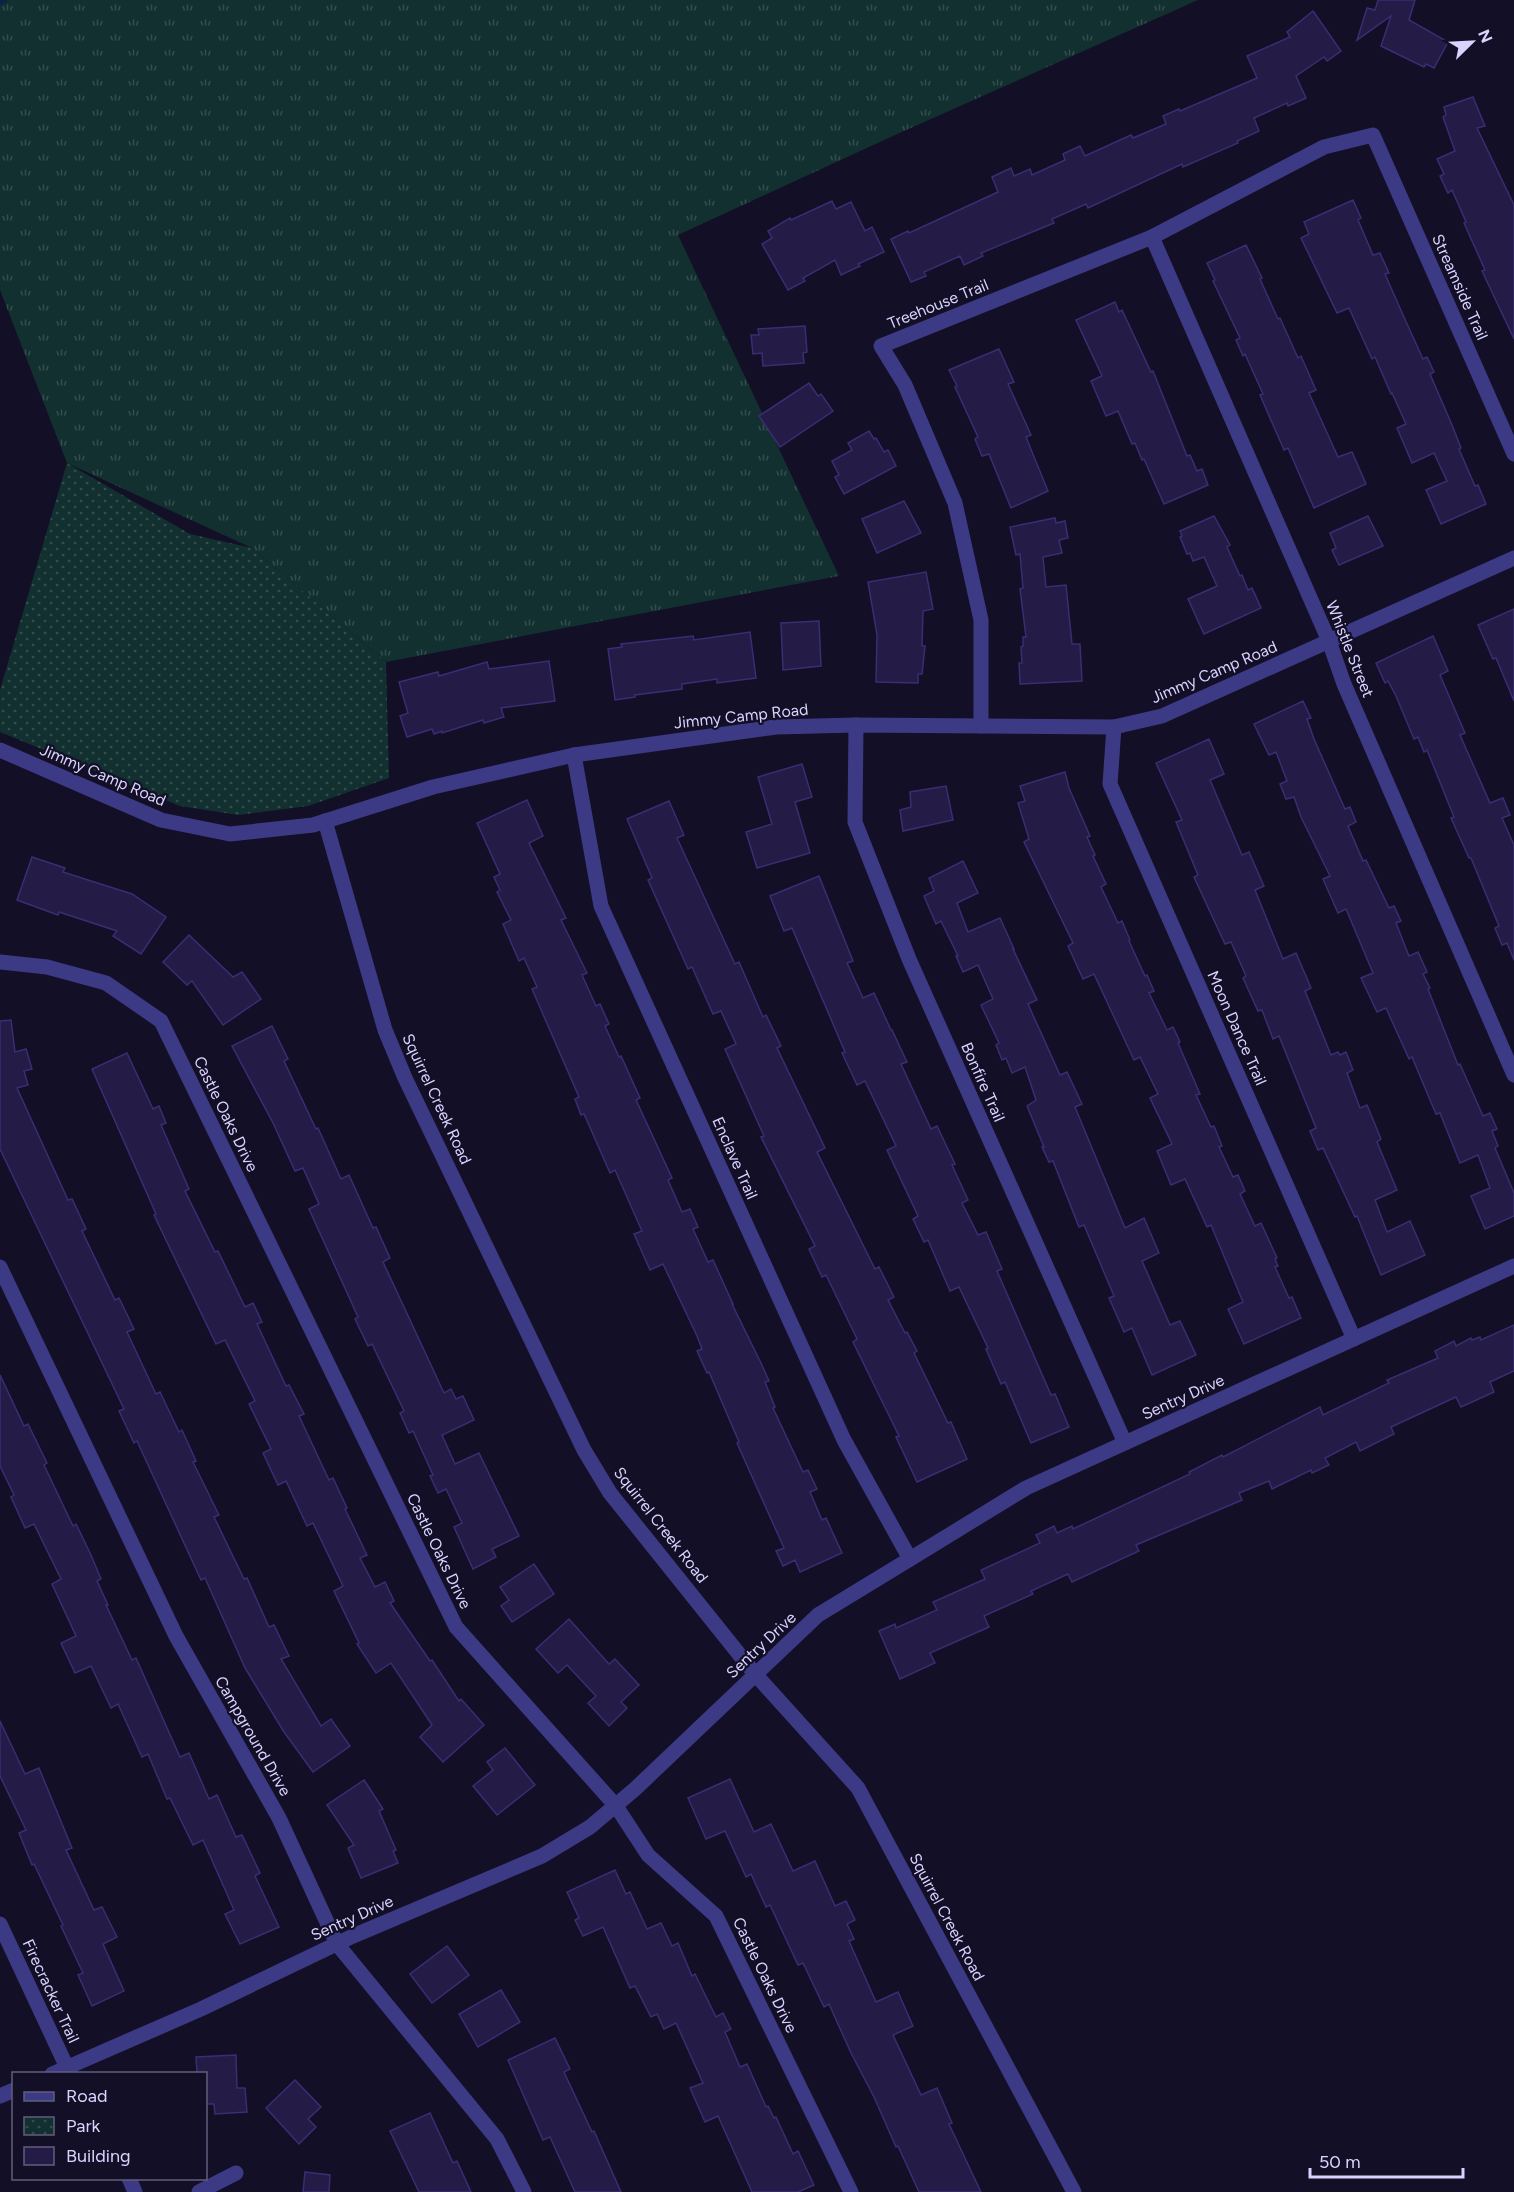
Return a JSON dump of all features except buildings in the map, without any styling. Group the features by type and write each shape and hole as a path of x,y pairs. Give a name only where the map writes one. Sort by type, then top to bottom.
{"street":[{"name":"Treehouse Trail","path":"981,726 981,620 955,502 905,385 881,346 1152,237 1324,147 1373,135"},
{"name":"Streamside Trail","path":"1373,135 1514,454"},
{"name":"Whistle Street","path":"1152,237 1329,641 1344,684 1514,1075"},
{"name":"Jimmy Camp Road","path":"0,750 161,820 230,834 313,825 433,787 574,755 776,727 856,725 1114,727 1162,716 1514,558"},
{"name":"Bonfire Trail","path":"856,725 855,822 909,959 1125,1443"},
{"name":"Moon Dance Trail","path":"1114,727 1110,784 1354,1339"},
{"name":"Enclave Trail","path":"574,755 601,906 844,1440 910,1559"},
{"name":"Squirrel Creek Road","path":"325,821 385,1030 405,1078 585,1450 610,1493 755,1674 858,1788 1074,2192"},
{"name":"Castle Oaks Drive","path":"0,962 47,967 106,983 160,1021 456,1627 615,1806 648,1855 716,1917 851,2192"},
{"name":"Sentry Drive","path":"68,2070 338,1944 542,1856 590,1827 615,1806 818,1615 1026,1488 1514,1266"},
{"name":"Campground Drive","path":"0,1267 176,1636 279,1818 338,1944 497,2139 524,2192"},
{"name":"Firecracker Trail","path":"0,1924 68,2070"},
{"path":"200,2192 236,2173"}],"green space":[{"path":"0,0 1198,0 678,235 839,576 386,662 252,548 67,463 0,290"},
{"path":"67,463 190,534 252,548 386,662 389,778 308,806 238,815 180,806 0,732 0,690"}],"waterway":[{"path":"0,2 4,0"}]}
